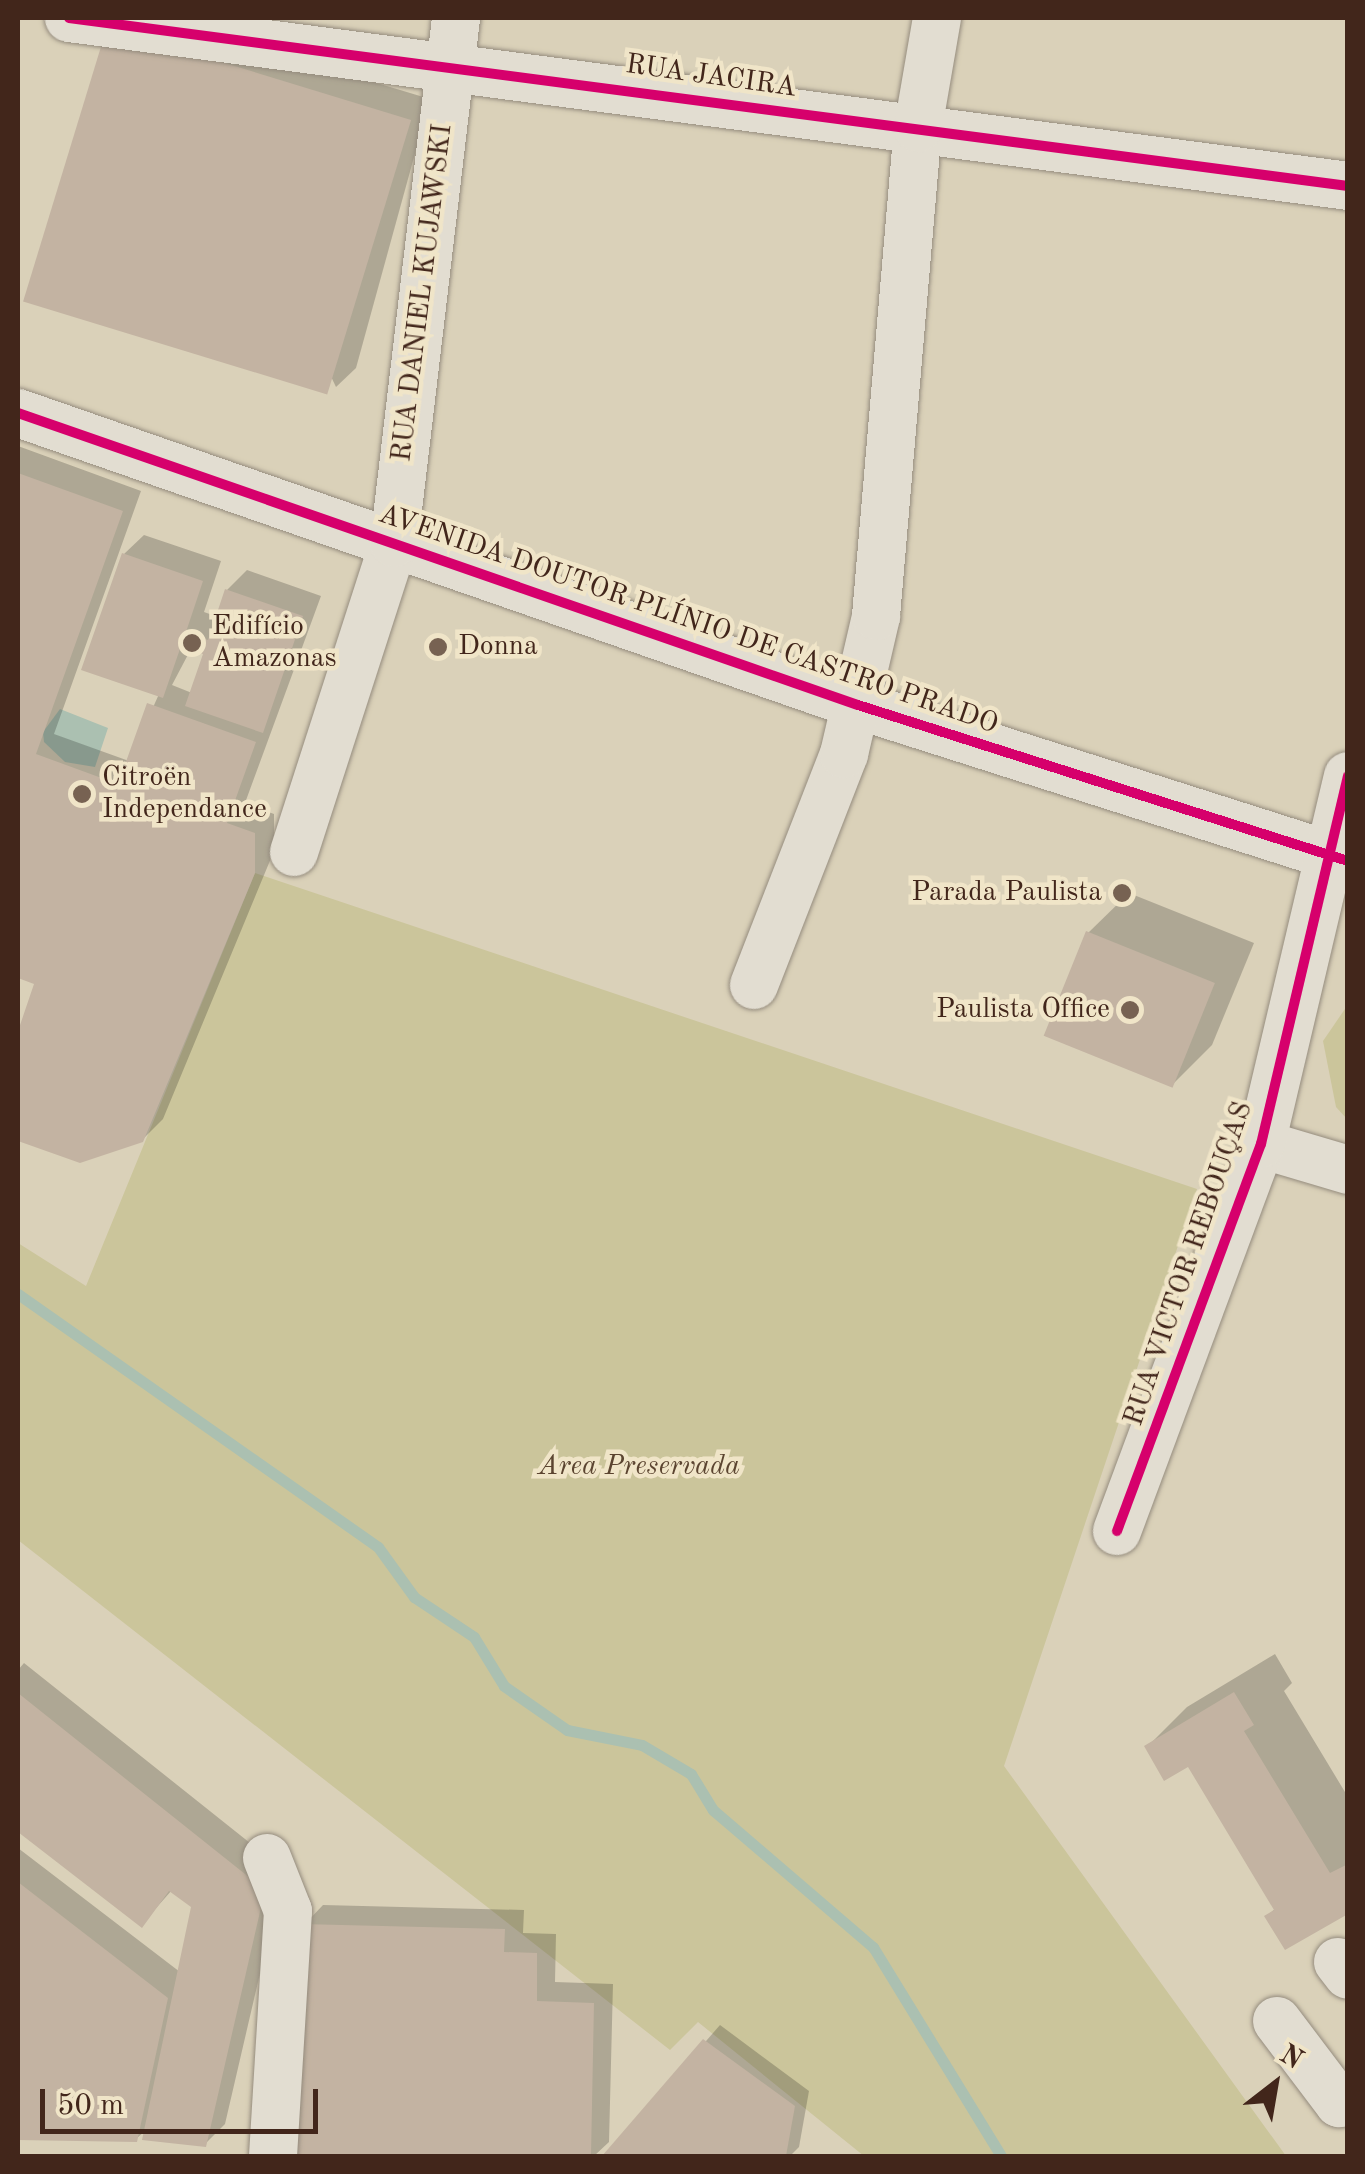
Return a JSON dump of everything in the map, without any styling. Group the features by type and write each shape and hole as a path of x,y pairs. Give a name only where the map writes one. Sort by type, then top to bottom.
{"street":[{"name":"RUA JACIRA","path":"69,18 450,65 1348,186"},
{"name":"RUA DANIEL KUJAWSKI","path":"294,852 394,543 456,18"},
{"path":"754,985 858,705 876,616 918,128 937,18"},
{"name":"AVENIDA DOUTOR PLÍNIO DE CASTRO PRADO","path":"18,413 858,705 1337,857"},
{"name":"RUA VICTOR REBOUÇAS","path":"1117,1531 1261,1144 1337,857 1348,776"},
{"path":"1337,857 1348,917"},
{"path":"1261,1144 1348,1170"},
{"path":"267,1858 288,1911 273,2156"},
{"path":"1277,2021 1338,2104 1348,2098"}],"green space":[{"name":"Area Preservada","path":"255,873 1197,1189 1004,1766 1286,2156 864,2156 698,2022 670,2050 18,1540 18,1243 86,1286"},
{"path":"1347,1006 1347,1119 1336,1107 1323,1041"}],"shaded area":[{"path":"60,709 108,728 95,767 65,762 44,742 43,732"}],"building":[{"path":"107,27 411,120 327,394 23,301"},
{"name":"Citroën Independance","path":"18,473 123,511 36,754 118,784 147,703 256,742 227,823 255,833 255,873 143,1142 80,1163 18,1141 18,1031 34,984 18,978"},
{"name":"Edifício Amazonas","path":"122,553 203,581 186,632 208,640 225,589 303,616 263,733 185,706 203,654 181,646 163,698 81,670"},
{"name":"Paulista Office","path":"1086,931 1215,983 1173,1088 1044,1036"},
{"path":"1234,1692 1254,1725 1244,1731 1330,1873 1348,1864 1348,1914 1285,1950 1264,1916 1274,1910 1188,1767 1164,1781 1144,1746"},
{"path":"18,1693 265,1890 206,2147 142,2140 191,1907 169,1891 142,1928 18,1832"},
{"path":"18,1882 168,1998 137,2142 18,2140"},
{"path":"301,1924 505,1929 504,1952 537,1953 537,2001 594,2003 591,2156 296,2156"},
{"path":"703,2039 795,2106 786,2156 602,2156"}],"waterway":[{"path":"18,1294 378,1547 414,1597 474,1637 504,1686 567,1730 642,1745 691,1774 713,1810 873,1947 1001,2156"}],"cycle path":[{"path":"69,18 1348,186"},
{"path":"18,413 858,705 1348,861"},
{"path":"1117,1531 1261,1144 1348,776"}],"place":[{"name":"Edifício Amazonas","path":"192,643"},
{"name":"Donna","path":"438,647"},
{"name":"Citroën Independance","path":"82,794"},
{"name":"Parada Paulista","path":"1122,893"},
{"name":"Paulista Office","path":"1130,1010"}]}
